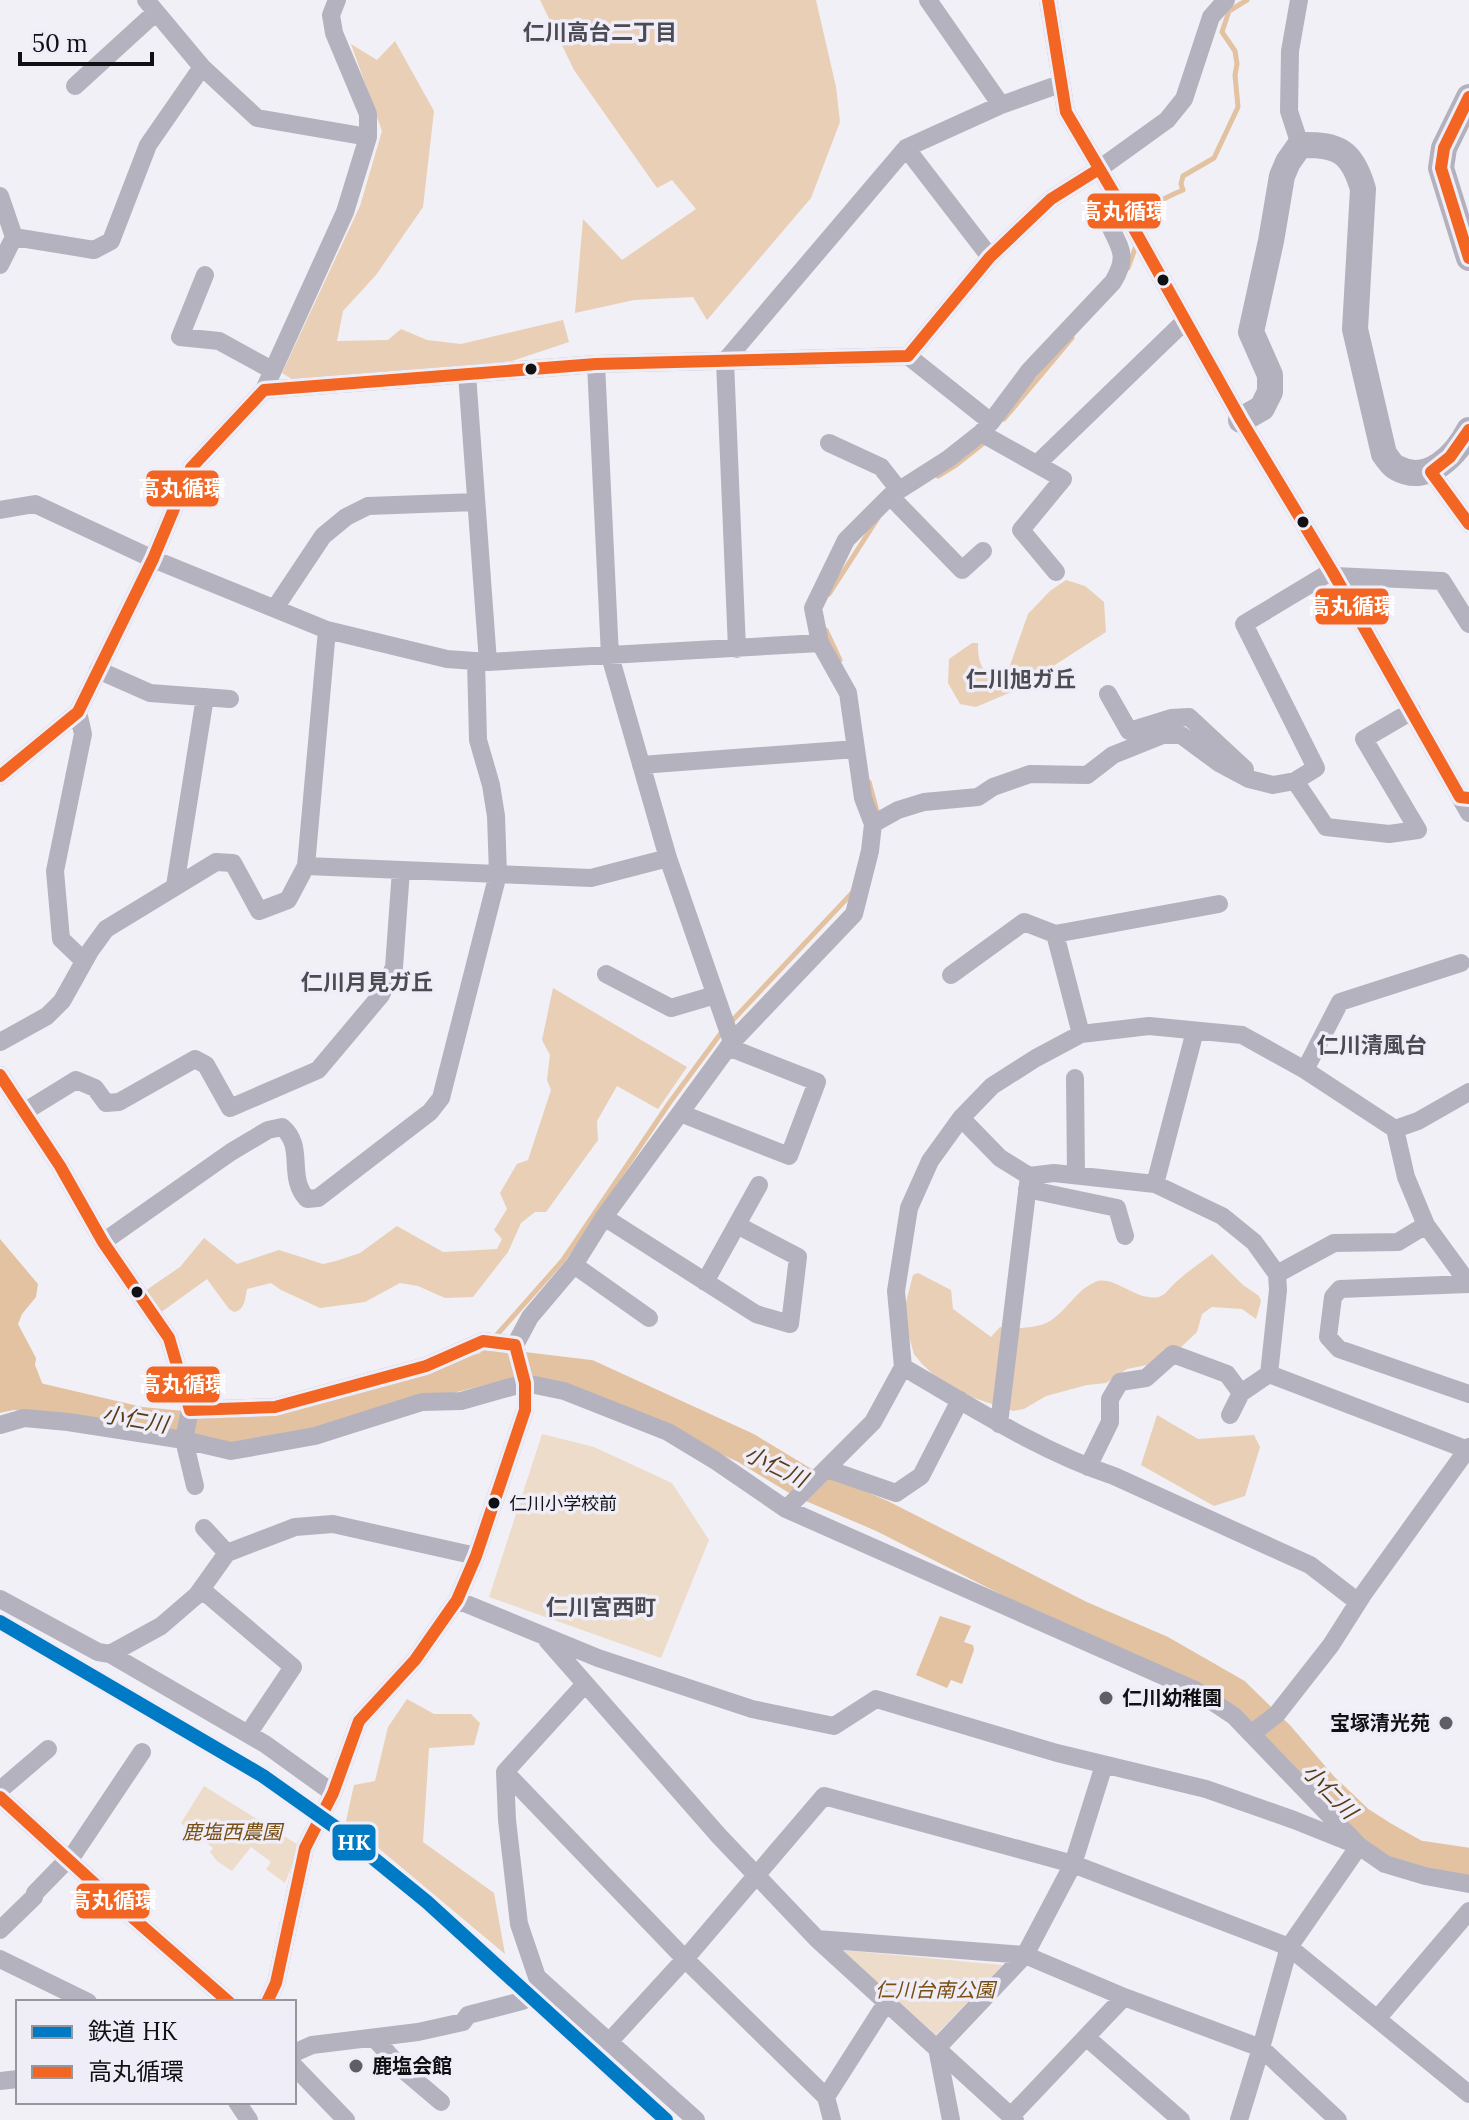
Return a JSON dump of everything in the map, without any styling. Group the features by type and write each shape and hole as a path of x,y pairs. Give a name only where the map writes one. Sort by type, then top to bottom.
{"street":[{"path":"0,776 78,712 153,559 191,468 264,390 345,212 368,137 368,114 334,33 331,15 337,0"},
{"path":"928,0 1001,105"},
{"path":"1048,0 1066,112 1241,420 1466,802"},
{"path":"908,356 990,257 1051,199 1167,120 1184,99 1211,17 1226,0"},
{"path":"1299,0 1290,51 1289,111 1300,145"},
{"path":"75,86 151,6 202,67 257,118 368,137"},
{"path":"14,237 94,250 111,241 148,145 202,67"},
{"path":"737,649 725,361 906,148 1001,105 1060,84"},
{"path":"1469,97 1444,148 1441,168 1469,258"},
{"path":"1300,145 1322,144 1338,149 1357,168 1363,189 1355,329 1384,454 1396,468 1414,473 1431,472 1450,457 1469,430"},
{"path":"1241,420 1262,408 1270,392 1270,375 1251,332 1282,176 1300,145"},
{"path":"906,148 990,257"},
{"path":"0,196 14,237 0,265"},
{"path":"879,820 863,798 848,693 820,643 813,608 846,540 986,428 1029,371 1113,282 1123,255 1109,224 1119,202"},
{"path":"205,275 180,337 219,341 272,370"},
{"path":"1037,464 1185,321"},
{"path":"264,390 596,364 908,356 986,428 1063,479 1021,530 1056,572"},
{"path":"596,364 610,656 668,858 730,1043 817,1082 789,1156 680,1113"},
{"path":"103,1242 231,1152 268,1130 282,1127 291,1134 295,1145 295,1174 300,1191 307,1199 318,1198 430,1112 441,1098 498,874 496,816 478,740 482,662 467,374"},
{"path":"829,443 881,467 896,499 962,570"},
{"path":"1431,472 1469,524"},
{"path":"275,608 323,536 346,517 368,506 476,502"},
{"path":"0,510 35,504 153,559 327,630 447,659 482,662 820,643"},
{"path":"951,586 962,570 983,551"},
{"path":"879,820 924,802 978,797 993,787 1030,774 1087,775 1113,755 1163,735 1181,735 1219,763 1249,779 1273,785 1295,781 1316,768 1244,624 1333,574 1442,581 1469,624"},
{"path":"0,1042 47,1016 62,1001 106,929 216,862 233,863 259,911 288,900 306,866 327,630"},
{"path":"98,670 150,693 230,699"},
{"path":"1108,694 1129,731 1171,718 1189,717 1257,781"},
{"path":"175,886 205,697"},
{"path":"1295,781 1326,827 1389,834 1418,830 1364,739 1412,711"},
{"path":"78,712 83,734 55,871 61,939 84,961"},
{"path":"641,765 856,749"},
{"path":"512,1347 530,1317 574,1265 604,1217 730,1043 854,914 879,820"},
{"path":"306,866 591,878 668,858"},
{"path":"24,1112 76,1080 95,1088 106,1103 119,1102 195,1059 206,1065 230,1108 318,1070 381,995 394,967 401,870"},
{"path":"951,975 1024,922 1055,934 1219,904"},
{"path":"1055,934 1081,1034"},
{"path":"1305,1070 1340,1002 1461,963"},
{"path":"606,974 671,1008 715,995"},
{"path":"790,1504 873,1422 903,1367 896,1291 909,1208 930,1161 961,1118 992,1086 1081,1034 1149,1026 1242,1035 1305,1070 1395,1129 1406,1177 1426,1225 1469,1284"},
{"path":"1155,1184 1195,1031"},
{"path":"0,1075 60,1166 103,1242 169,1338 190,1410 184,1439 195,1486"},
{"path":"1075,1078 1076,1175"},
{"path":"1395,1129 1418,1121 1469,1092"},
{"path":"961,1118 1028,1182 1117,1208 1125,1236"},
{"path":"1028,1182 1054,1173 1155,1184 1222,1216 1254,1242 1277,1274 1269,1374 1241,1393 1230,1415"},
{"path":"999,1424 1028,1182"},
{"path":"705,1282 759,1185"},
{"path":"604,1217 756,1314 790,1324 798,1257 737,1225"},
{"path":"1277,1274 1334,1243 1398,1242 1426,1225"},
{"path":"574,1265 649,1318"},
{"path":"1469,1284 1340,1289 1333,1297 1328,1337 1339,1349 1469,1394"},
{"path":"190,1410 275,1407 426,1366 483,1341 512,1347"},
{"path":"268,2000 276,1983 305,1848 333,1793 359,1721 415,1660 457,1600 476,1556 525,1410 525,1379 512,1347"},
{"path":"1088,1467 1110,1422 1110,1399 1120,1382 1146,1378 1173,1354 1227,1374 1241,1393"},
{"path":"903,1367 999,1424 1088,1467 1310,1565 1358,1602"},
{"path":"1254,1731 1277,1714 1331,1645 1468,1448 1269,1374"},
{"path":"0,1425 24,1418 184,1439 231,1451 315,1436 422,1402 461,1401 525,1379 564,1391 668,1432 790,1504 1195,1690 1254,1731 1359,1846"},
{"path":"822,1474 896,1493 921,1476 960,1400"},
{"path":"110,1654 161,1626 197,1595 227,1553 295,1527 333,1524 476,1556"},
{"path":"204,1528 227,1553"},
{"path":"201,1589 293,1667 248,1734"},
{"path":"0,1599 98,1652 110,1654 248,1734 333,1793"},
{"path":"457,1600 598,1658 752,1709 834,1726 876,1699 1057,1753 1206,1789 1359,1846 1385,1864 1425,1876 1469,1884"},
{"path":"542,1635 719,1836 817,1939 1013,2118 1124,1997"},
{"path":"585,1684 505,1772 507,1820 519,1924 537,1977 696,2120"},
{"path":"0,1790 48,1749"},
{"path":"0,1930 68,1860 142,1752"},
{"path":"937,2048 1025,1955 1073,1864 1104,1765"},
{"path":"505,1772 685,1959 826,2097 832,2120"},
{"path":"609,2042 685,1959 824,1796 1073,1864 1289,1947 1469,2094"},
{"path":"0,1797 227,2000"},
{"path":"1239,2120 1289,1947 1359,1846"},
{"path":"1377,2019 1469,1911"},
{"path":"817,1939 1025,1955 1124,1997 1261,2048 1338,2120"},
{"path":"0,1959 83,2000"},
{"path":"296,2052 312,2045 374,2038 463,2022 468,2015 522,2001 544,1991 555,2002 560,1997"},
{"path":"826,2097 886,2003"},
{"path":"1086,2037 1181,2120"},
{"path":"374,2038 402,2069 441,2102"},
{"path":"937,2048 951,2120"},
{"path":"296,2068 346,2120"}],"green space":[{"path":"542,1434 594,1447 672,1483 709,1540 661,1658 489,1597"},
{"name":"鹿塩西農園","path":"204,1786 300,1846 285,1883 266,1869 271,1862 251,1847 232,1871 217,1861 210,1852 213,1848 181,1823"},
{"name":"仁川台南公園","path":"842,1950 1003,1965 936,2035"}],"shaded area":[{"path":"540,0 816,0 836,87 840,122 811,198 707,320 693,297 634,300 575,313 583,219 622,260 696,209 672,180 657,188 574,70"},
{"path":"395,41 434,111 423,207 376,275 343,311 337,341 388,340 401,329 427,340 461,344 563,320 569,342 512,361 298,383 282,373 360,206 382,131 351,44 377,60"},
{"path":"1066,580 1085,586 1104,602 1106,632 1016,690 976,707 960,704 948,683 949,659 972,643 978,643 979,659 986,672 996,678 1007,674 1028,614 1050,591"},
{"path":"553,988 687,1067 658,1109 617,1086 597,1121 598,1140 546,1212 535,1212 521,1223 508,1252 473,1297 445,1298 418,1286 400,1283 365,1302 320,1308 271,1283 247,1289 242,1306 234,1312 207,1279 160,1313 145,1291 180,1267 204,1238 237,1264 279,1250 323,1264 336,1261 360,1253 397,1226 443,1252 497,1249 502,1239 494,1230 507,1209 500,1193 517,1164 528,1160 551,1090 547,1080 550,1055 542,1040"},
{"path":"0,1239 38,1284 36,1297 18,1324 36,1358 35,1365 46,1393 51,1397 48,1409 27,1407 0,1413"},
{"path":"1212,1254 1243,1285 1259,1296 1261,1301 1256,1319 1242,1309 1212,1307 1202,1314 1197,1332 1175,1353 1152,1364 1127,1369 1106,1383 1046,1396 1024,1409 1013,1411 950,1390 914,1354 907,1330 905,1306 913,1275 918,1273 951,1290 953,1309 991,1337 1000,1327 1027,1328 1048,1322 1095,1282 1110,1282 1142,1296 1159,1297"},
{"path":"1157,1415 1198,1439 1254,1435 1260,1447 1245,1496 1214,1506 1141,1465"},
{"path":"940,1616 971,1626 964,1642 973,1645 974,1650 962,1684 951,1680 947,1688 916,1675"},
{"path":"407,1699 434,1714 471,1714 480,1723 474,1745 429,1748 423,1842 494,1893 505,1954 346,1821 354,1785 375,1781 388,1727"}],"waterway":[{"path":"1142,230 1156,204 1183,190 1183,176 1214,158 1238,107 1235,51 1222,32 1229,11 1247,0"},
{"path":"1128,268 1137,243"},
{"path":"1004,419 1072,338"},
{"path":"938,476 985,442"},
{"path":"829,594 878,518"},
{"path":"826,630 840,660"},
{"path":"869,782 878,815"},
{"path":"731,1022 853,892"},
{"path":"494,1338 563,1260 670,1102 724,1029"},
{"path":"470,1372 488,1346"},
{"name":"小仁川","path":"0,1390 141,1423 215,1430 320,1417 431,1382 499,1365 589,1376 746,1448 802,1482 882,1516 1081,1617 1160,1651 1235,1694 1359,1822 1416,1856 1469,1864"}],"rail line":[{"name":"HK","path":"0,1622 263,1776 335,1827 427,1902 666,2120"}],"transit line":[{"name":"高丸循環","path":"1048,0 1066,112 1460,797 1469,798"},
{"name":"高丸循環","path":"1469,97 1444,148 1441,168 1469,258"},
{"name":"高丸循環","path":"0,776 78,712 153,559 191,468 264,390 596,364 908,356 990,257 1051,199 1099,169"},
{"name":"高丸循環","path":"1469,430 1450,457 1431,472 1469,524"},
{"name":"高丸循環","path":"0,1075 60,1166 103,1242 169,1338 190,1410 275,1407 426,1366 483,1341 515,1345 525,1383 525,1410 476,1556 457,1600 415,1660 359,1721 333,1793 305,1848 276,1983 268,2000"},
{"name":"高丸循環","path":"0,1797 227,2000"}],"place":[{"name":"仁川小学校前","path":"494,1503"},
{"name":"仁川幼稚園","path":"1106,1698"},
{"name":"宝塚清光苑","path":"1446,1723"},
{"name":"鹿塩会館","path":"356,2066"}],"district":[{"name":"仁川高台二丁目","path":"600,32"},
{"name":"仁川旭ガ丘","path":"1021,679"},
{"name":"仁川月見ガ丘","path":"367,982"},
{"name":"仁川清風台","path":"1372,1045"},
{"name":"仁川宮西町","path":"601,1607"}]}
